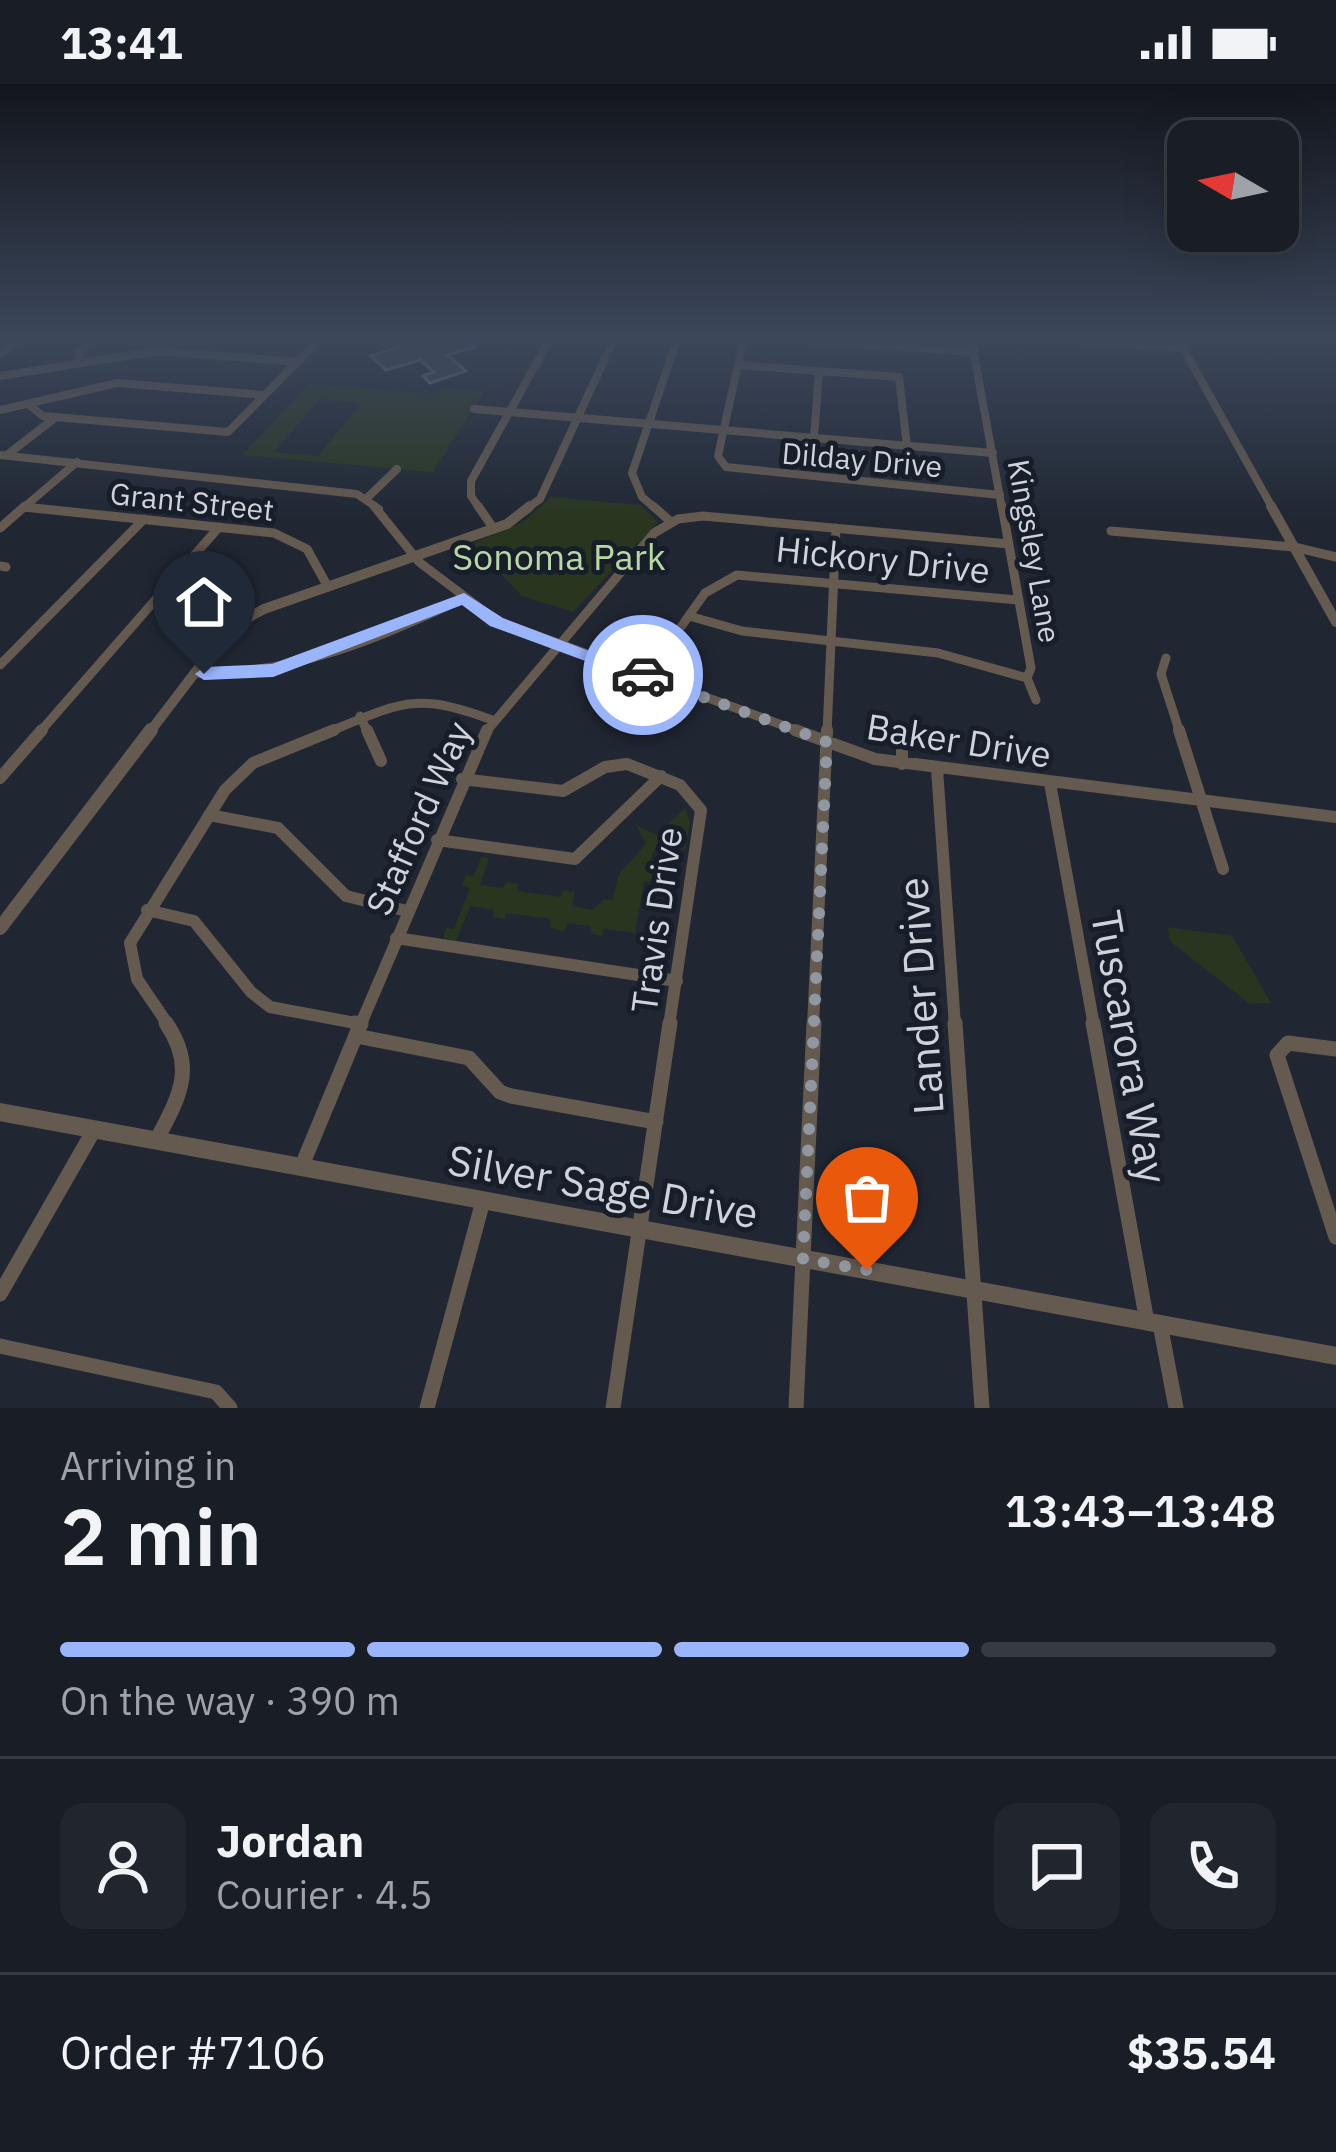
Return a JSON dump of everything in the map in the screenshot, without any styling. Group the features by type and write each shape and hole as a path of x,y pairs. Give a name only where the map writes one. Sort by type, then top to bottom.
{"street":[{"path":"0,410 50,399"},
{"path":"28,404 35,414 56,417 228,432 260,399"},
{"path":"494,529 471,496 471,481 516,399"},
{"path":"0,928 194,673 243,618 526,514 540,499 586,399"},
{"path":"657,399 632,483 671,522 703,516 1009,544"},
{"path":"723,430 730,399"},
{"path":"814,438 817,399"},
{"path":"903,399 907,446"},
{"name":"Kingsley Lane","path":"983,399 1031,668 1027,678 1036,700"},
{"path":"1212,399 1336,622"},
{"path":"474,409 993,453"},
{"path":"2,457 56,417"},
{"name":"Dilday Drive","path":"723,430 718,456 736,472 1000,495"},
{"path":"2,457 332,487 367,498 397,470"},
{"path":"0,528 76,462"},
{"name":"Baker Drive","path":"367,498 384,513 414,557 496,622 827,742 902,764 1336,817"},
{"name":"Grant Street","path":"24,507 219,527 298,541 328,587"},
{"path":"0,665 144,519"},
{"name":"Stafford Way","path":"301,1168 479,740 654,533 671,522"},
{"path":"0,778 219,527"},
{"path":"796,1408 836,528"},
{"path":"1111,531 1294,547 1336,557"},
{"name":"Hickory Drive","path":"646,676 712,586 737,575 1019,600"},
{"path":"194,673 226,676 273,670 464,598"},
{"path":"689,616 742,631 938,653 1027,678"},
{"path":"1166,658 1161,674 1223,869"},
{"path":"156,1141 184,1088 186,1072 176,1041 130,972 130,943 208,815 253,763 360,716 427,699 495,721"},
{"path":"360,716 381,761"},
{"path":"902,734 902,764"},
{"name":"Travis Drive","path":"462,779 555,791 615,765 662,776 691,793 702,824 613,1408"},
{"name":"Lander Drive","path":"937,769 982,1408"},
{"path":"437,840 575,859 662,776"},
{"name":"Tuscarora Way","path":"1050,783 1153,1323 1176,1408"},
{"path":"208,815 278,828 346,896 407,911"},
{"path":"147,910 194,921 251,992 270,1006 469,1058 500,1093 656,1122"},
{"path":"396,938 677,981"},
{"path":"1336,1048 1295,1043 1280,1048 1278,1063 1336,1237"},
{"name":"Silver Sage Drive","path":"0,1112 1336,1356"},
{"path":"0,1294 94,1130"},
{"path":"427,1408 482,1201"},
{"path":"0,1346 216,1392 230,1408"}],"green space":[{"path":"295,399 479,399 433,472 242,455","holes":["320,399 361,403 318,456 274,452"]},
{"name":"Sonoma Park","path":"551,497 640,505 658,522 573,612 522,596 472,544 523,522"},
{"path":"685,808 690,821 685,850 656,846 635,933 604,929 602,936 592,934 590,926 567,923 564,932 550,927 551,919 507,913 505,919 493,917 494,910 470,906 456,941 443,938 446,928 454,929 470,888 462,886 466,876 474,876 481,857 489,858 480,885 503,888 506,882 518,884 517,891 561,897 563,890 575,892 572,906 593,910 604,899 612,900 619,874 646,844 636,825 657,835"},
{"path":"1167,927 1232,936 1271,1003 1250,1004 1171,942"}],"way so far":[{"path":"643,675 827,742 803,1259 867,1270"}],"route":[{"path":"204,674 273,670 464,598 496,622 643,675"}]}
